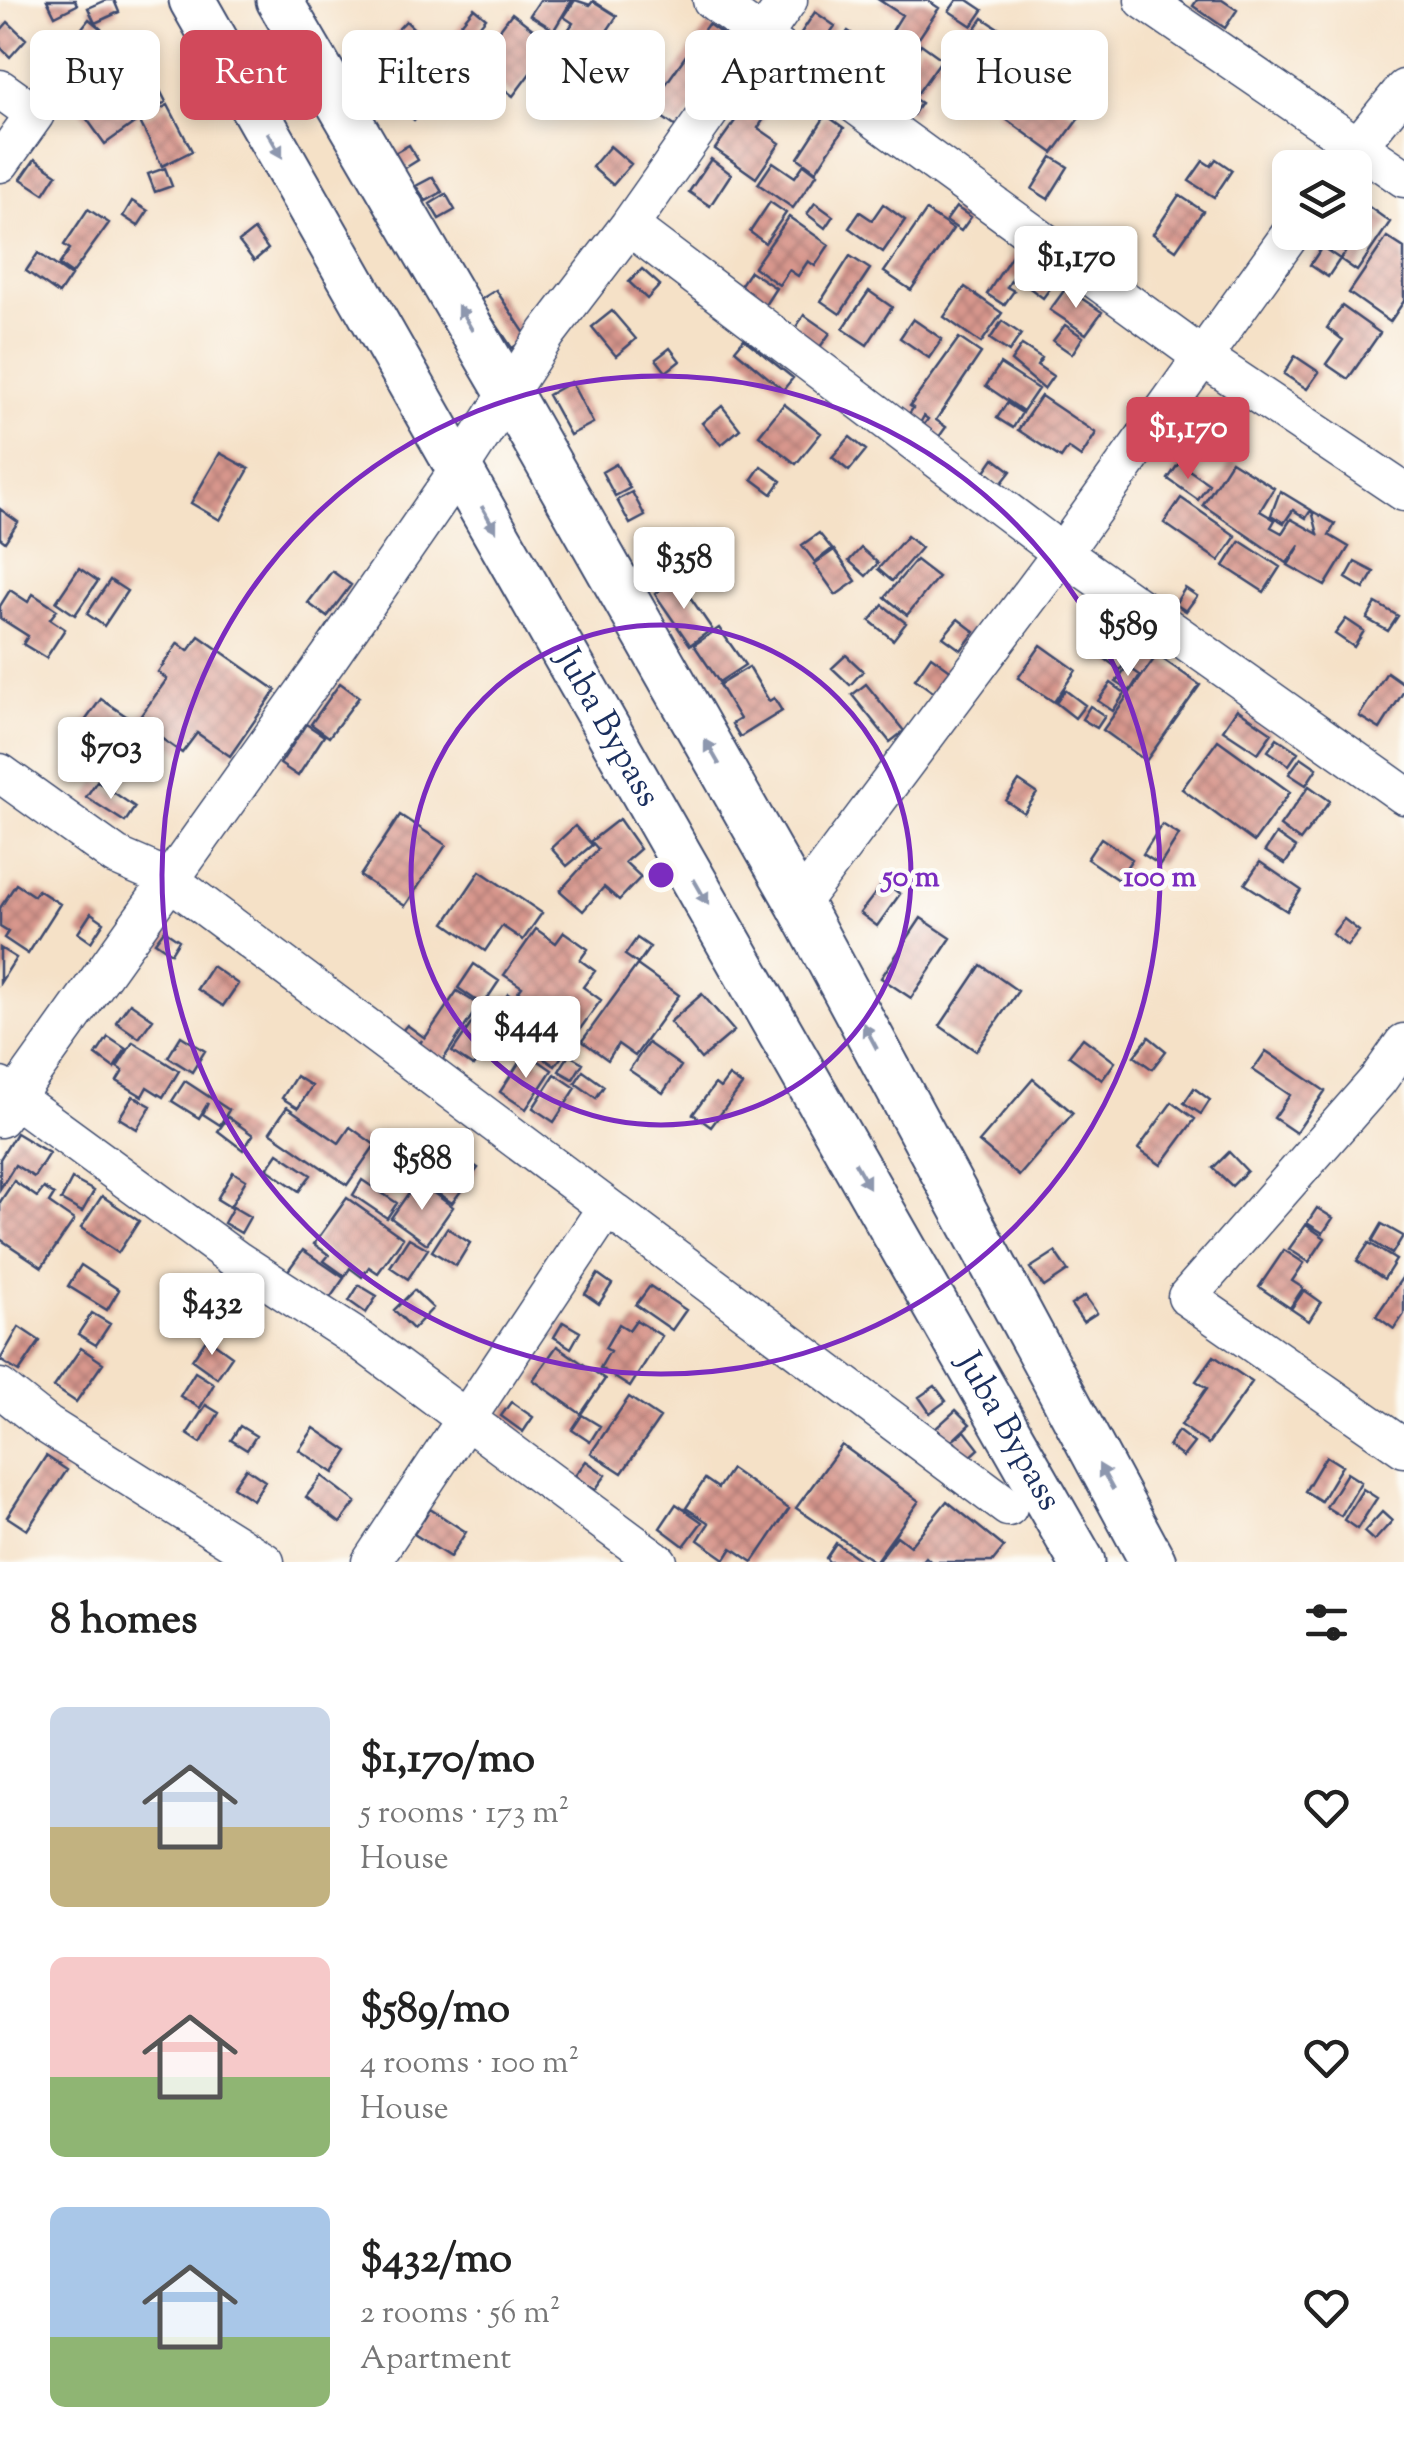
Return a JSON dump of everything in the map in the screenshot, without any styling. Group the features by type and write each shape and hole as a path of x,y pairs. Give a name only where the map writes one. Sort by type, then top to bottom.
{"main road":[{"name":"Juba Bypass","path":"192,0 1082,1562"},
{"name":"Juba Bypass","path":"278,0 508,392 799,904 1154,1562"}],"street":[{"path":"712,0 754,30"},
{"path":"766,30 788,0"},
{"path":"1144,0 1340,150"},
{"path":"0,89 35,114 0,162"},
{"path":"1353,150 1404,89"},
{"path":"658,1562 463,1418 4,1100 168,878 703,120"},
{"path":"877,120 1201,356 1404,492"},
{"path":"1372,165 1404,178"},
{"path":"629,226 1062,553 1404,795"},
{"path":"799,904 1062,553 1279,250"},
{"path":"0,773 116,856 168,878 1008,1507"},
{"path":"1404,1043 1391,1089 1187,1297 1404,1448"},
{"path":"370,1562 607,1207"},
{"path":"0,1388 47,1425 266,1562"}],"building":[{"path":"47,0 75,0 77,5 55,16"},
{"path":"114,0 119,12 95,23 88,8"},
{"path":"540,0 572,0 554,30 530,15"},
{"path":"575,0 590,5 593,1 617,16 608,30 568,30 573,23 564,17"},
{"path":"879,0 927,0 939,8 921,35 921,30 893,30 902,15"},
{"path":"957,0 968,0 983,10 972,26 949,11"},
{"path":"1197,0 1222,0 1237,10 1225,28 1193,6"},
{"path":"474,8 486,18 480,25 486,30 456,30"},
{"path":"815,12 835,26 832,30 803,30"},
{"path":"512,13 534,30 526,30 526,79 513,96 506,91 506,30 499,30"},
{"path":"983,18 1001,30 976,30"},
{"path":"89,19 101,29 100,30 80,30"},
{"path":"406,21 415,30 397,30"},
{"path":"8,22 26,39 10,57 0,47 0,31"},
{"path":"921,44 941,60 921,88"},
{"path":"685,57 685,120 679,129 665,119 665,85"},
{"path":"168,105 192,151 162,166 139,120 160,120 160,109"},
{"path":"88,120 137,121 105,144"},
{"path":"736,120 763,120 758,128 780,143 756,178 715,149"},
{"path":"823,120 833,120 844,128 816,171 798,158"},
{"path":"1007,120 1078,120 1053,153"},
{"path":"409,145 418,160 402,170 393,154"},
{"path":"610,146 631,164 613,185 592,167"},
{"path":"1052,157 1068,167 1048,199 1032,189"},
{"path":"35,159 57,174 44,194 21,179"},
{"path":"711,159 731,174 710,206 689,192"},
{"path":"1216,159 1232,170 1214,197 1189,181 1203,161 1211,166"},
{"path":"773,162 795,177 804,164 817,174 793,208 758,184"},
{"path":"165,168 172,186 155,192 148,174"},
{"path":"433,177 442,192 426,201 416,186"},
{"path":"446,194 455,210 439,219 430,204"},
{"path":"1179,195 1203,211 1176,250 1153,234"},
{"path":"132,201 148,211 138,226 123,216"},
{"path":"770,202 786,213 765,243 750,232"},
{"path":"815,203 833,216 825,228 807,214"},
{"path":"883,204 905,220 883,252 849,228 860,212 872,220"},
{"path":"956,207 971,217 961,231 946,221"},
{"path":"88,209 109,223 72,274 59,265 70,249 64,245"},
{"path":"1372,209 1390,222 1372,249"},
{"path":"926,211 953,229 911,290 884,272"},
{"path":"789,217 829,245 815,266 808,261 798,276 789,270 779,285 754,267"},
{"path":"254,230 268,249 254,261 239,242"},
{"path":"1387,237 1404,248 1404,301 1390,322 1349,293"},
{"path":"1015,250 1037,265 1024,285 1013,277 1007,287 1014,291 1004,305 987,294"},
{"path":"1320,250 1340,259 1328,277 1310,265"},
{"path":"1341,250 1371,250 1357,271 1340,259 1345,253"},
{"path":"38,253 71,276 59,294 26,271"},
{"path":"850,256 870,269 840,314 821,301"},
{"path":"642,269 660,285 647,299 629,282"},
{"path":"1039,269 1056,280 1043,298 1027,286"},
{"path":"750,271 776,288 760,313 734,295"},
{"path":"965,287 1002,313 981,343 944,317"},
{"path":"1066,288 1102,312 1086,334 1050,310"},
{"path":"496,290 528,338 512,348 480,300"},
{"path":"869,291 892,307 867,345 843,329"},
{"path":"1342,306 1380,333 1348,379 1326,364 1343,340 1327,328"},
{"path":"612,311 636,339 616,356 592,327"},
{"path":"804,315 830,333 815,354 790,336"},
{"path":"913,319 942,339 929,358 900,338"},
{"path":"1002,321 1021,334 1009,352 990,339"},
{"path":"1065,325 1083,337 1072,354 1053,341"},
{"path":"959,338 981,353 936,420 946,427 936,441 920,430 928,419 924,416 919,425 907,417 913,408 910,406"},
{"path":"744,339 793,378 783,390 735,350"},
{"path":"1022,345 1042,358 1037,365 1053,376 1044,389 1011,361"},
{"path":"670,348 680,361 666,372 656,359"},
{"path":"1295,356 1319,372 1307,389 1284,374"},
{"path":"1000,364 1038,389 1023,411 986,386"},
{"path":"571,382 593,423 570,435 548,395"},
{"path":"1041,396 1096,433 1081,457 1068,448 1061,458 1018,430"},
{"path":"1007,403 1022,413 1013,428 997,418"},
{"path":"784,404 821,433 796,464 759,435"},
{"path":"722,406 740,429 721,445 702,423"},
{"path":"1221,416 1230,433 1210,443 1201,425"},
{"path":"850,437 866,450 849,471 832,457"},
{"path":"220,453 249,469 220,520 191,503"},
{"path":"994,458 1011,471 1001,484 985,471"},
{"path":"1231,461 1274,488 1260,511 1275,520 1271,527 1282,533 1291,519 1318,534 1312,511 1335,524 1329,535 1349,547 1325,586 1288,565 1300,545 1287,563 1203,505"},
{"path":"1179,463 1209,484 1198,500 1168,479"},
{"path":"616,464 630,488 615,496 602,472"},
{"path":"761,466 781,481 772,494 752,479"},
{"path":"1280,491 1311,510 1306,518 1293,510 1284,523 1271,515"},
{"path":"632,492 645,516 630,524 617,500"},
{"path":"1181,498 1236,536 1219,561 1164,523"},
{"path":"0,509 18,522 5,542 0,538"},
{"path":"819,533 832,549 815,562 802,545"},
{"path":"907,536 921,548 892,581 878,569"},
{"path":"1240,541 1280,567 1264,592 1224,566"},
{"path":"861,548 878,563 866,576 849,561"},
{"path":"834,550 856,581 836,595 814,564"},
{"path":"916,560 938,577 907,615 885,597"},
{"path":"1355,562 1374,572 1364,589 1346,578"},
{"path":"79,568 98,581 75,615 56,602"},
{"path":"332,571 351,585 327,617 308,603"},
{"path":"677,578 712,629 690,645 655,594"},
{"path":"110,580 127,591 104,626 87,614"},
{"path":"1185,588 1197,596 1186,611 1175,604"},
{"path":"10,590 28,602 33,594 57,610 50,619 65,629 46,658 23,644 28,636 0,618 0,606"},
{"path":"1376,603 1398,616 1388,631 1367,619"},
{"path":"883,605 906,623 893,640 870,621"},
{"path":"958,619 975,632 961,650 943,637"},
{"path":"1346,619 1364,631 1354,647 1335,634"},
{"path":"719,628 745,665 719,682 694,645"},
{"path":"199,636 276,690 230,756 197,733 182,753 137,721 167,679 158,672 178,643 188,651"},
{"path":"1041,645 1076,670 1054,702 1018,678"},
{"path":"1113,645 1130,656 1120,670 1104,658"},
{"path":"846,655 863,671 850,685 832,668"},
{"path":"1157,655 1200,685 1146,761 1103,730"},
{"path":"931,656 956,674 940,697 915,679"},
{"path":"1127,666 1140,675 1130,691 1116,682"},
{"path":"749,667 769,701 774,698 782,711 740,737 732,724 740,719 719,685"},
{"path":"1387,672 1404,684 1404,691 1380,729 1359,716"},
{"path":"340,683 359,697 329,737 311,724"},
{"path":"1111,683 1125,693 1113,711 1098,701"},
{"path":"866,684 904,731 890,742 852,695"},
{"path":"1065,690 1085,705 1075,718 1056,703"},
{"path":"101,699 132,720 108,753 77,732"},
{"path":"1090,706 1105,716 1097,728 1082,719"},
{"path":"1237,709 1272,733 1258,753 1223,730"},
{"path":"306,724 324,736 298,776 280,764"},
{"path":"123,738 140,749 132,762 115,752"},
{"path":"1277,738 1298,752 1289,765 1268,751"},
{"path":"1218,740 1290,792 1254,842 1182,789"},
{"path":"1301,757 1317,768 1306,785 1289,774"},
{"path":"97,781 135,807 125,822 86,797"},
{"path":"1019,781 1037,793 1024,813 1006,801"},
{"path":"1309,786 1330,801 1300,841 1280,826"},
{"path":"400,815 446,845 405,906 360,876"},
{"path":"619,819 640,849 625,862 641,877 619,900 604,887 583,911 560,891 598,849 591,841"},
{"path":"1162,824 1179,835 1160,865 1143,854"},
{"path":"575,826 592,845 567,866 551,848"},
{"path":"1276,834 1296,848 1285,864 1265,851"},
{"path":"1101,838 1132,859 1118,880 1087,859"},
{"path":"1260,862 1301,890 1287,911 1245,884"},
{"path":"480,871 542,913 523,940 502,926 485,951 445,923"},
{"path":"884,882 900,894 877,926 860,913"},
{"path":"16,884 34,896 38,890 60,904 28,954 4,938 8,932 0,927 0,908"},
{"path":"91,913 104,922 91,942 78,933"},
{"path":"921,918 951,938 911,998 881,978"},
{"path":"1344,919 1359,931 1347,946 1332,934"},
{"path":"536,929 556,943 564,932 588,949 580,960 595,971 583,987 601,1000 580,1029 547,1006 542,1013 516,995 522,987 504,975"},
{"path":"164,930 179,940 171,953 155,942"},
{"path":"637,938 650,947 638,964 625,955"},
{"path":"0,948 16,958 0,983"},
{"path":"474,964 499,981 483,1005 458,988"},
{"path":"637,965 679,995 635,1056 618,1044 608,1060 582,1041"},
{"path":"981,965 1018,991 976,1051 940,1026"},
{"path":"212,966 238,984 223,1006 197,989"},
{"path":"457,991 479,1005 439,1066 417,1050 422,1040 415,1050 397,1037 407,1025 425,1038"},
{"path":"508,994 530,1010 520,1024 498,1008"},
{"path":"702,994 734,1031 701,1059 670,1022"},
{"path":"130,1003 153,1019 139,1038 116,1022"},
{"path":"475,1018 496,1032 473,1066 452,1052"},
{"path":"535,1018 570,1045 555,1066 519,1041"},
{"path":"181,1036 205,1051 192,1072 168,1057"},
{"path":"108,1037 126,1049 114,1068 96,1055"},
{"path":"1149,1037 1166,1051 1152,1069 1134,1056"},
{"path":"1083,1038 1115,1062 1102,1080 1069,1056"},
{"path":"133,1042 179,1071 163,1097 147,1087 142,1096 117,1081 123,1071 117,1067"},
{"path":"648,1043 681,1066 663,1093 629,1070"},
{"path":"1266,1051 1325,1091 1296,1133 1274,1118 1290,1095 1253,1070"},
{"path":"526,1052 552,1070 526,1109 500,1092"},
{"path":"569,1055 583,1063 573,1079 559,1071"},
{"path":"583,1071 604,1086 596,1098 575,1083"},
{"path":"555,1074 576,1088 554,1122 533,1108"},
{"path":"296,1076 312,1086 298,1108 282,1098"},
{"path":"729,1076 742,1085 711,1127 693,1114 715,1084 720,1088"},
{"path":"1033,1079 1073,1113 1019,1176 979,1142"},
{"path":"185,1081 229,1110 220,1125 203,1114 208,1103 199,1118 172,1101"},
{"path":"1194,1088 1210,1100 1201,1114 1184,1103"},
{"path":"133,1096 151,1106 137,1129 119,1118"},
{"path":"1172,1102 1195,1119 1161,1165 1138,1149"},
{"path":"287,1107 339,1143 350,1127 375,1145 347,1185 270,1132"},
{"path":"228,1117 253,1135 243,1150 218,1131"},
{"path":"16,1133 49,1153 34,1177 15,1165 0,1189 0,1159"},
{"path":"455,1152 478,1168 452,1203 430,1188"},
{"path":"1229,1152 1247,1171 1232,1186 1213,1168"},
{"path":"278,1153 311,1175 299,1191 267,1169"},
{"path":"233,1172 246,1180 230,1207 217,1199"},
{"path":"72,1179 94,1191 82,1212 61,1200"},
{"path":"362,1180 397,1203 387,1218 353,1195"},
{"path":"14,1181 37,1197 44,1188 54,1195 49,1203 74,1220 42,1267 0,1239 0,1202"},
{"path":"417,1181 453,1207 427,1244 391,1218"},
{"path":"102,1196 139,1221 118,1253 81,1228"},
{"path":"347,1198 403,1238 378,1273 369,1267 362,1277 350,1268 345,1276 324,1261 329,1255 314,1244"},
{"path":"233,1207 250,1217 241,1233 224,1223"},
{"path":"1317,1208 1333,1218 1323,1233 1307,1223"},
{"path":"1382,1224 1403,1236 1392,1254 1372,1241"},
{"path":"1306,1225 1325,1238 1309,1262 1289,1249"},
{"path":"447,1228 470,1243 456,1266 432,1251"},
{"path":"409,1238 428,1249 408,1279 390,1267"},
{"path":"1369,1243 1396,1260 1384,1279 1357,1261"},
{"path":"303,1250 344,1278 328,1301 287,1272"},
{"path":"1284,1250 1304,1263 1292,1281 1303,1288 1290,1308 1259,1287"},
{"path":"1055,1252 1068,1271 1044,1287 1030,1268"},
{"path":"81,1265 119,1290 107,1310 68,1286"},
{"path":"598,1274 612,1284 599,1304 585,1294"},
{"path":"1404,1275 1404,1314 1394,1329 1376,1316"},
{"path":"359,1285 377,1296 366,1313 349,1301"},
{"path":"650,1286 686,1310 672,1330 636,1305"},
{"path":"414,1290 433,1308 413,1329 394,1310"},
{"path":"1304,1290 1321,1302 1309,1321 1291,1309"},
{"path":"1085,1296 1097,1313 1083,1322 1071,1305"},
{"path":"92,1313 110,1324 96,1345 78,1334"},
{"path":"636,1320 662,1336 630,1387 600,1368 610,1351 605,1348 619,1324 629,1330"},
{"path":"563,1322 580,1332 571,1348 554,1337"},
{"path":"19,1327 40,1341 19,1372 0,1360"},
{"path":"207,1338 232,1356 217,1378 192,1360"},
{"path":"557,1346 605,1379 581,1414 533,1380"},
{"path":"81,1348 103,1363 76,1402 54,1387"},
{"path":"1214,1356 1252,1382 1208,1444 1181,1425 1207,1388 1196,1381"},
{"path":"195,1372 214,1384 200,1408 180,1396"},
{"path":"935,1386 946,1401 930,1413 919,1397"},
{"path":"629,1397 660,1418 622,1473 591,1453"},
{"path":"511,1402 533,1417 523,1432 501,1416"},
{"path":"206,1405 219,1413 201,1443 187,1434"},
{"path":"956,1410 970,1424 950,1443 936,1428"},
{"path":"582,1415 600,1426 590,1442 572,1430"},
{"path":"240,1426 256,1436 247,1450 231,1440"},
{"path":"314,1428 348,1451 334,1473 299,1450"},
{"path":"965,1431 979,1449 968,1459 953,1440"},
{"path":"1178,1431 1194,1443 1183,1457 1168,1446"},
{"path":"842,1445 919,1501 875,1562 796,1508"},
{"path":"46,1456 67,1470 27,1530 7,1517"},
{"path":"1326,1456 1342,1466 1321,1501 1305,1491"},
{"path":"586,1461 606,1475 595,1490 575,1476"},
{"path":"246,1468 265,1481 253,1500 233,1487"},
{"path":"731,1469 789,1509 753,1562 732,1548 725,1559 698,1540 709,1523 686,1508 705,1479 718,1488"},
{"path":"1347,1473 1361,1482 1341,1516 1326,1507"},
{"path":"322,1476 356,1502 340,1523 306,1497"},
{"path":"1363,1489 1377,1498 1357,1529 1344,1520"},
{"path":"947,1501 1004,1547 992,1562 931,1562 926,1557 922,1562 877,1562 897,1536 910,1546"},
{"path":"676,1504 702,1522 684,1546 660,1528"},
{"path":"430,1509 466,1532 450,1557 414,1534"},
{"path":"1382,1512 1392,1521 1374,1541 1364,1532"},
{"path":"836,1543 863,1562 829,1562 826,1558"}]}
